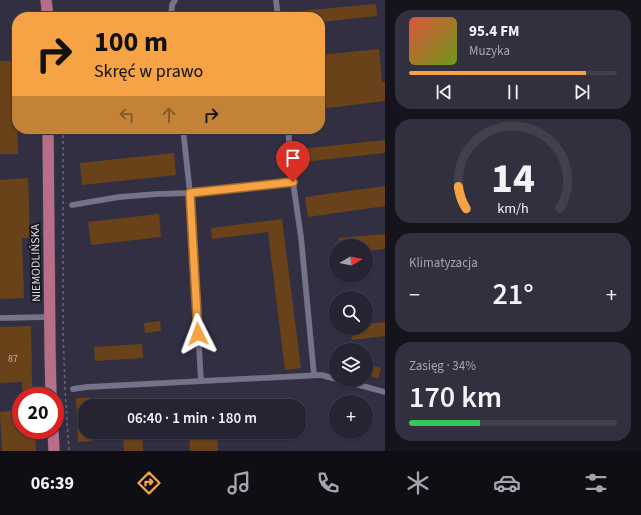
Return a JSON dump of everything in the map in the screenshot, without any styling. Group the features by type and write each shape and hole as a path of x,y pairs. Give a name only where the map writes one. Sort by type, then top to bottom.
{"main road":[{"path":"46,0 47,12"},
{"name":"NIEMODLIŃSKA","path":"48,134 51,387"},
{"path":"53,439 54,451"}],"lane":[{"path":"171,12 172,5 175,0"},
{"path":"276,0 277,12"},
{"path":"184,134 190,193 201,381"},
{"path":"288,134 293,182 301,237 314,375"},
{"path":"72,204 119,197 190,193 293,182"},
{"path":"0,318 49,317"},
{"path":"73,389 314,375 329,377"},
{"path":"367,387 385,392"}],"path":[{"path":"63,134 63,329 69,451"}],"building":[{"path":"376,4 377,16 325,21 325,12 288,12"},
{"path":"379,49 382,82 385,82 385,101 325,108 325,54"},
{"path":"0,61 12,61 12,134 17,134 18,154 0,154"},
{"path":"385,140 385,153 302,162 300,149"},
{"path":"174,153 176,175 82,185 80,163"},
{"path":"28,178 30,238 22,238 24,298 0,299 0,180"},
{"path":"385,186 385,206 308,217 305,197"},
{"path":"159,214 161,237 91,245 88,222"},
{"path":"282,219 301,368 285,370 268,232 212,239 211,228"},
{"path":"385,234 385,249 373,250 373,239 339,238"},
{"path":"160,321 161,331 145,333 144,323"},
{"path":"385,322 385,336 352,340 351,335 373,335 373,323"},
{"path":"31,326 32,387 22,387 22,382 0,383 0,327"},
{"path":"142,344 143,358 95,361 94,347"},
{"path":"373,366 381,368 378,378 373,377"},
{"path":"76,398 90,398 78,399 78,439 92,439 92,441 78,442"},
{"path":"12,411 12,439 35,439 36,451 2,451 0,412"},
{"path":"123,439 142,439 143,451 124,451"},
{"path":"189,439 217,439 218,451 190,451"}],"route":[{"path":"198,334 190,193 293,182"}]}
